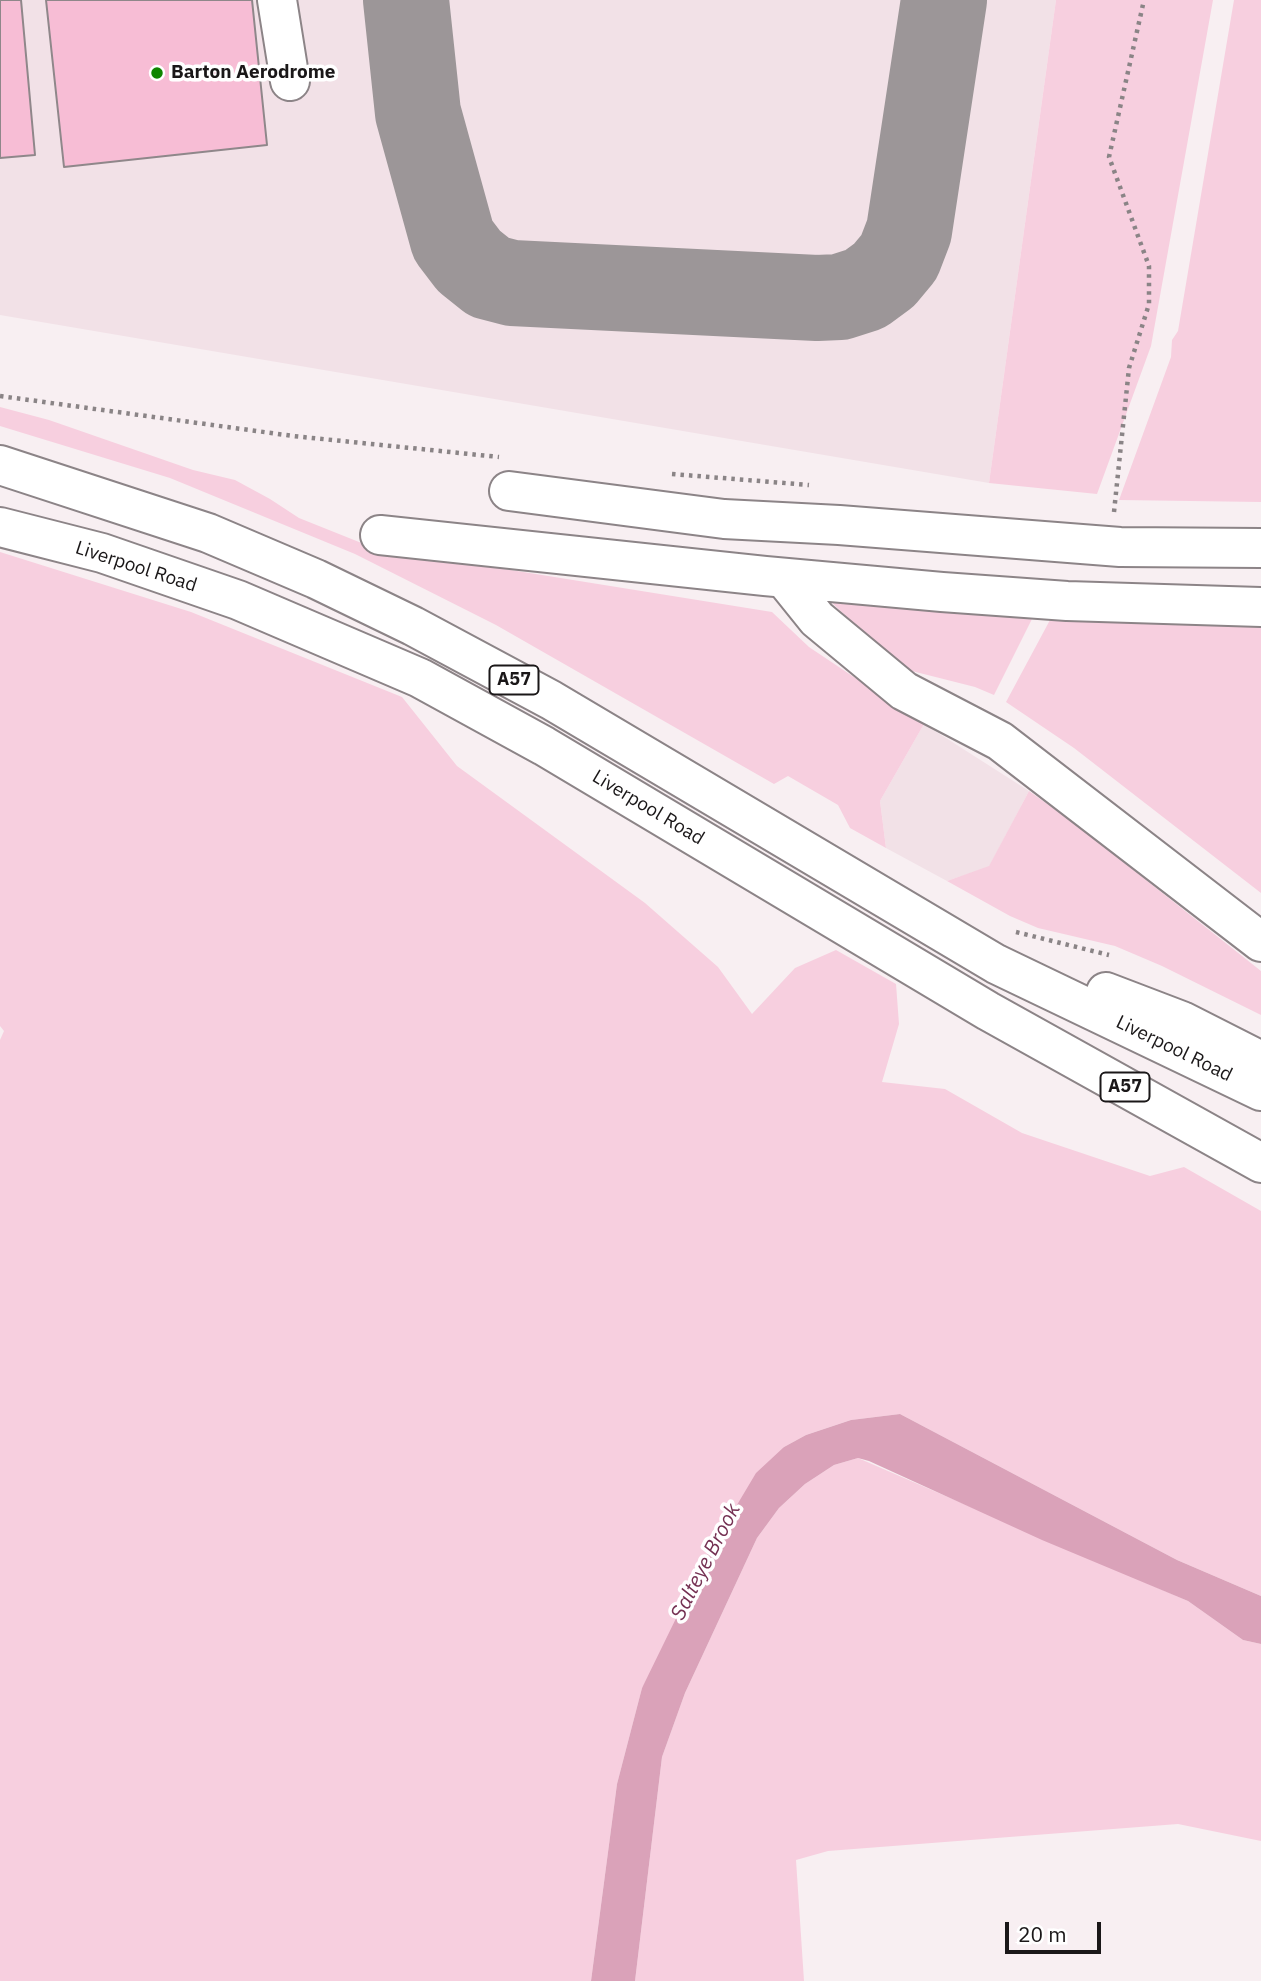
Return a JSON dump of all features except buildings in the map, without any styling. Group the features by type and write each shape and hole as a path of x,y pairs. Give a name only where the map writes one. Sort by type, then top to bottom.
{"main road":[{"path":"277,0 290,81"},
{"name":"Liverpool Road","path":"0,465 208,533 316,579 413,626 551,699 996,964 1261,1091"},
{"path":"505,474 724,519 839,526 1120,523 1261,548"},
{"path":"724,519 729,573"},
{"name":"Liverpool Road","path":"0,527 102,553 238,600 420,678 544,746 988,1011 1261,1164"},
{"path":"380,535 784,578 1068,601 1261,607"},
{"path":"784,578 817,619 904,691 1000,741 1261,943"},
{"name":"A57","path":"996,964 1070,978 1182,1021 1261,1061"}],"path":[{"path":"1120,523 1129,368 1149,304 1149,266 1109,158 1144,0"},
{"path":"0,396 293,436 505,474"},
{"path":"666,473 811,485"}],"shaded area":[{"path":"0,0 1056,0 989,483 0,315"},
{"path":"1056,0 1213,0 1151,346 1097,494 989,483"},
{"path":"1234,0 1261,0 1261,502 1119,500 1171,357 1172,340 1178,331"},
{"path":"0,407 49,420 193,470 235,480 299,518 374,548 772,612 809,647 924,724 880,801 886,848 850,828 838,805 788,776 774,784 496,625 355,554 170,478 0,426"},
{"path":"0,552 191,612 402,697 457,766 645,903 718,967 752,1014 795,968 836,950 896,984 899,1024 882,1082 945,1089 1022,1133 1150,1176 1184,1167 1261,1211 1261,1596 1177,1560 900,1414 851,1420 806,1435 784,1447 642,1688 617,1784 591,1981 0,1981 0,1040 4,1031 0,1026"},
{"path":"828,599 1033,617 994,695 975,687 900,668"},
{"path":"1050,620 1261,627 1261,893 1074,748 1006,702"},
{"path":"924,724 1029,791 989,867 947,881 886,848 880,801"},
{"path":"1029,791 1074,823 1261,971 1261,1015 1115,946 1038,928 1010,916 947,881 989,866"},
{"path":"858,1458 1188,1601 1243,1640 1261,1644 1261,1841 1178,1824 828,1851 796,1860 804,1981 635,1981 662,1757 685,1693 757,1538 779,1508 805,1484 834,1465"}],"water":[{"name":"Salteye Brook","path":"900,1414 1177,1560 1261,1596 1261,1644 1243,1640 1188,1601 1042,1540 869,1461 858,1458 834,1465 805,1484 779,1508 757,1538 685,1693 662,1757 635,1981 591,1981 617,1784 642,1688 706,1557 756,1473 784,1447 806,1435 851,1420"}],"taxiway":[{"path":"406,0 418,113 453,240 469,261 489,277 512,283 817,298 840,297 865,289 884,275 899,257 909,231 944,0"}],"place":[{"name":"Barton Aerodrome","path":"157,73"}]}
